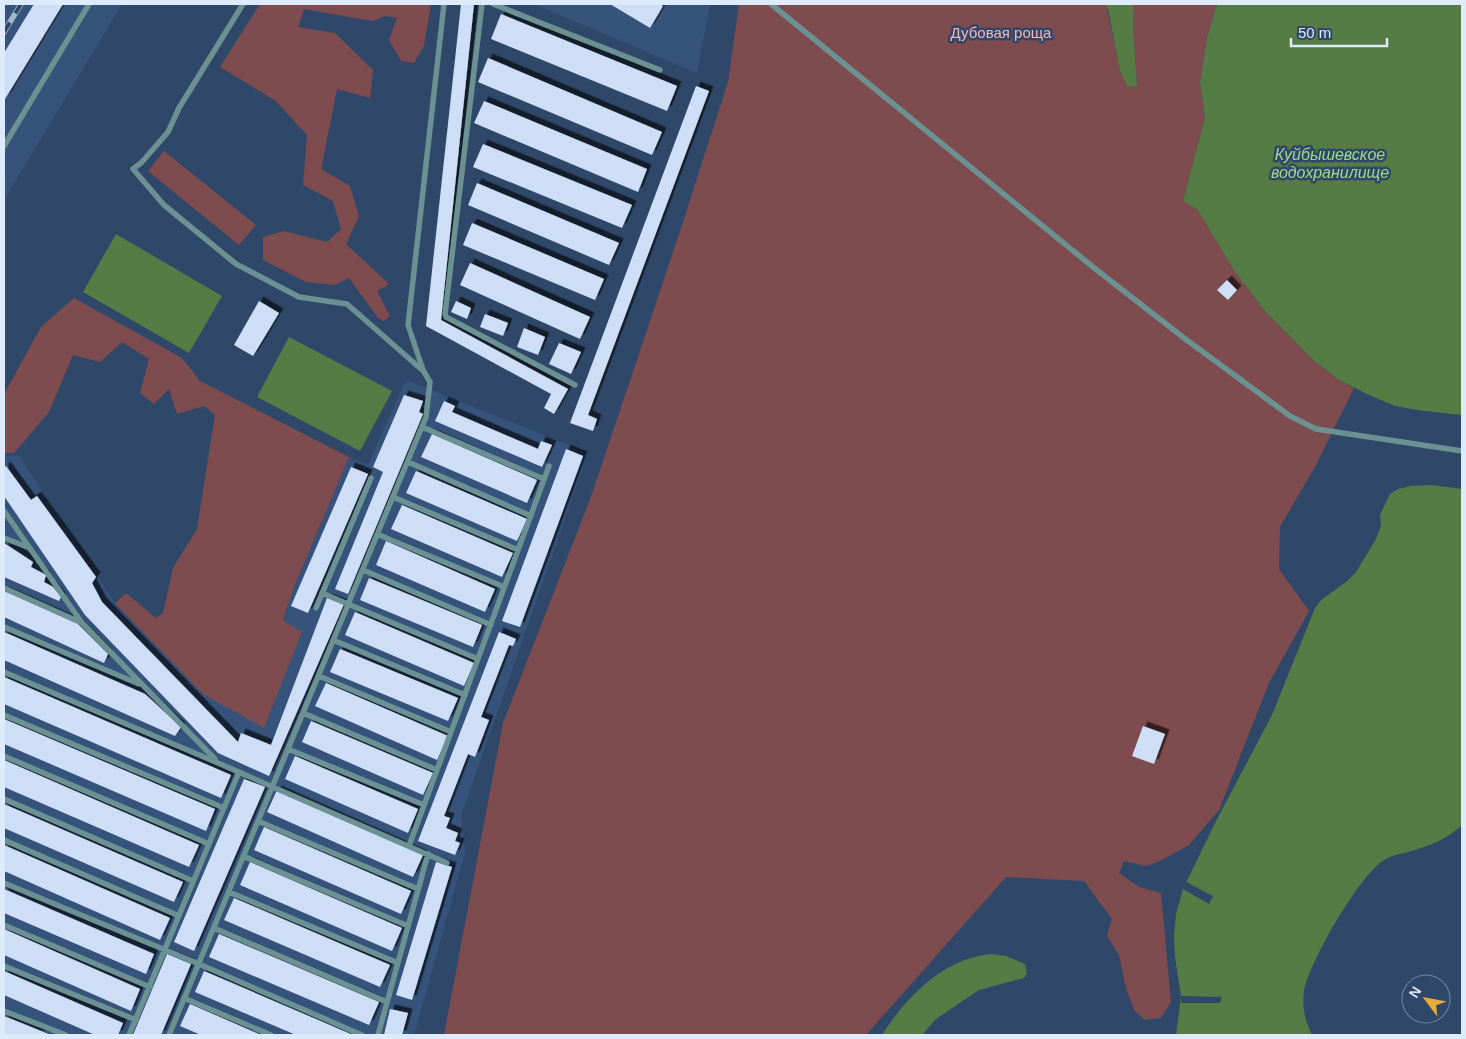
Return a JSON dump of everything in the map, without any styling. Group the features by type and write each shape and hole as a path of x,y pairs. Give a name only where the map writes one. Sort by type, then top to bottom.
{"lane":[{"path":"4,146 90,4"},
{"path":"169,1035 426,417 430,382 422,370 347,304 299,297 236,264 164,205 133,169 142,162 168,132 179,108 243,4"},
{"path":"422,370 408,325 444,4"},
{"path":"482,4 445,314 446,317 575,385"},
{"path":"493,4 660,70"},
{"path":"771,4 1093,267 1184,338 1290,416 1316,429 1462,451"},
{"path":"422,427 544,479"},
{"path":"408,462 531,516"},
{"path":"409,846 549,466"},
{"path":"316,608 371,478"},
{"path":"393,497 518,550"},
{"path":"4,511 82,622 218,762"},
{"path":"377,534 504,587"},
{"path":"4,538 30,549"},
{"path":"362,570 491,625"},
{"path":"4,588 82,622"},
{"path":"322,593 478,660"},
{"path":"4,627 143,686"},
{"path":"334,640 465,695"},
{"path":"4,672 218,762 446,863"},
{"path":"319,676 451,732"},
{"path":"303,712 437,770"},
{"path":"4,715 224,808"},
{"path":"288,749 424,806"},
{"path":"4,756 209,844"},
{"path":"129,1035 239,772"},
{"path":"4,799 193,881"},
{"path":"258,821 418,889"},
{"path":"4,840 179,916"},
{"path":"378,1035 428,854"},
{"path":"243,856 408,926"},
{"path":"4,883 199,964 362,1035"},
{"path":"229,892 398,964"},
{"path":"4,925 150,986"},
{"path":"214,928 387,1002"},
{"path":"4,966 136,1020"},
{"path":"184,998 271,1035"},
{"path":"4,1011 66,1035"}],"shaded area":[{"path":"4,4 122,4 4,200"},
{"path":"534,4 710,4 697,73"},
{"path":"406,380 588,453 461,816 465,853 414,1035 4,1035 4,455 19,456 115,603 203,694 283,621 296,582 349,457 368,465"}],"green space":[{"path":"260,4 431,4 424,46 414,63 401,61 389,40 397,18 385,16 372,21 304,9 298,27 335,33 373,70 370,98 337,89 321,169 350,186 359,216 346,244 389,284 377,291 390,316 384,321 378,318 349,278 335,285 306,282 263,260 263,237 284,231 327,242 341,229 333,201 303,185 307,135 276,101 220,67"},
{"name":"Дубовая роща","path":"739,4 1104,4 1107,8 1120,71 1129,87 1137,86 1133,25 1134,4 1217,4 1207,38 1200,82 1205,117 1183,201 1197,209 1235,272 1265,311 1313,360 1339,380 1354,388 1316,465 1280,527 1279,569 1309,611 1269,683 1219,810 1189,845 1158,862 1146,866 1124,861 1119,873 1139,887 1161,893 1171,1002 1161,1018 1145,1020 1134,1010 1126,988 1119,955 1107,936 1112,919 1084,881 1006,877 866,1035 444,1035 503,723 592,494 681,228 728,82"},
{"path":"164,151 256,225 239,245 148,171"},
{"path":"74,298 182,358 200,381 349,457 296,582 283,620 302,632 264,728 203,694 115,603 126,593 156,618 163,613 173,568 197,529 215,415 204,406 177,414 169,389 154,404 140,393 149,359 122,342 100,362 73,355 49,412 14,453 4,453 4,394 41,327"}],"water":[{"path":"1104,4 1134,4 1133,25 1137,86 1128,87 1120,71 1108,9"},
{"name":"Куйбышевское водохранилище","path":"1217,4 1462,4 1462,415 1395,406 1339,380 1313,360 1265,311 1235,272 1197,209 1183,201 1205,117 1200,82 1207,38"},
{"path":"116,234 222,296 189,353 83,292"},
{"path":"289,337 392,391 360,451 257,397"},
{"path":"1432,485 1462,489 1462,825 1450,835 1437,842 1386,859 1363,881 1350,899 1315,960 1304,991 1303,1003 1305,1014 1312,1035 1176,1035 1181,996 1174,936 1176,914 1183,889 1215,823 1272,715 1315,608 1321,600 1346,582 1356,572 1376,539 1381,526 1380,515 1390,494 1398,489 1411,486"},
{"path":"991,954 1006,956 1025,964 1027,974 1024,978 979,990 936,1019 922,1035 882,1035 915,994 942,971 974,957"}],"pier":[{"path":"1186,882 1213,896 1209,904 1183,889"},
{"path":"1181,996 1222,997 1220,1003 1181,1003"}],"building":[{"path":"34,4 63,4 5,99 4,53"},
{"path":"461,4 474,4 441,320 568,389 554,414 544,408 551,394 426,326"},
{"path":"610,4 659,4 663,6 650,28"},
{"path":"501,14 677,86 667,111 491,39"},
{"path":"488,58 662,132 652,155 478,82"},
{"path":"696,86 709,91 588,415 597,419 593,431 570,423"},
{"path":"484,101 647,169 638,192 474,123"},
{"path":"483,144 632,205 622,228 473,167"},
{"path":"477,183 619,243 609,265 468,205"},
{"path":"472,223 604,279 595,300 463,245"},
{"path":"470,263 590,317 580,339 460,285"},
{"path":"1227,280 1237,290 1228,300 1217,290"},
{"path":"259,301 279,313 253,356 234,345"},
{"path":"456,301 471,308 467,319 451,312"},
{"path":"485,314 508,323 503,336 480,327"},
{"path":"524,328 545,337 538,355 517,347"},
{"path":"559,343 581,352 571,374 549,364"},
{"path":"404,395 423,401 419,412 423,414 348,594 335,589 383,472 373,467"},
{"path":"444,401 455,406 452,412 538,449 541,441 552,445 542,467 435,421"},
{"path":"432,434 537,480 527,503 421,457"},
{"path":"566,449 583,456 520,627 502,621"},
{"path":"6,466 31,500 37,496 96,577 92,583 102,602 238,742 241,733 271,745 327,598 344,604 269,776 218,753 85,615 4,496 4,468"},
{"path":"351,467 368,474 308,613 291,606"},
{"path":"416,471 527,519 517,541 406,493"},
{"path":"402,505 513,553 502,577 391,529"},
{"path":"386,541 495,589 485,612 376,565"},
{"path":"4,543 33,562 31,567 46,575 44,582 53,587 61,597 59,601 4,577"},
{"path":"369,578 482,625 473,647 360,600"},
{"path":"4,591 77,623 108,654 104,663 4,617"},
{"path":"355,612 474,663 464,686 345,635"},
{"path":"4,632 145,694 181,727 175,736 4,660"},
{"path":"499,632 516,639 513,646 509,645 481,717 489,720 475,757 468,754 444,816 450,818 446,828 458,833 455,841 460,843 455,855 418,841"},
{"path":"340,649 458,698 448,721 330,672"},
{"path":"4,677 231,775 221,798 4,704"},
{"path":"326,683 448,736 437,760 315,706"},
{"path":"4,719 215,809 206,831 4,744"},
{"path":"311,721 433,773 423,795 302,742"},
{"path":"1143,726 1165,734 1154,764 1132,756"},
{"path":"295,756 418,809 408,833 285,779"},
{"path":"4,760 199,845 189,867 4,787"},
{"path":"244,779 265,787 194,951 174,942"},
{"path":"277,790 423,855 413,877 267,812"},
{"path":"4,804 183,882 174,902 4,828"},
{"path":"264,827 411,891 401,914 254,850"},
{"path":"4,845 170,918 160,940 4,871"},
{"path":"250,862 402,928 392,951 240,885"},
{"path":"436,862 452,867 412,1000 396,995"},
{"path":"4,889 154,954 146,974 4,913"},
{"path":"234,898 390,965 380,987 224,920"},
{"path":"4,929 140,989 131,1011 4,955"},
{"path":"219,934 379,1002 369,1025 209,957"},
{"path":"167,954 191,964 161,1035 133,1035"},
{"path":"4,971 123,1023 118,1035 95,1035 4,995"},
{"path":"204,971 353,1035 296,1035 195,992"},
{"path":"190,1004 261,1035 201,1035 180,1026"},
{"path":"390,1009 408,1013 402,1035 384,1035"},
{"path":"4,1016 51,1035 4,1035"}],"railway":[{"path":"4,32 21,4"}]}
